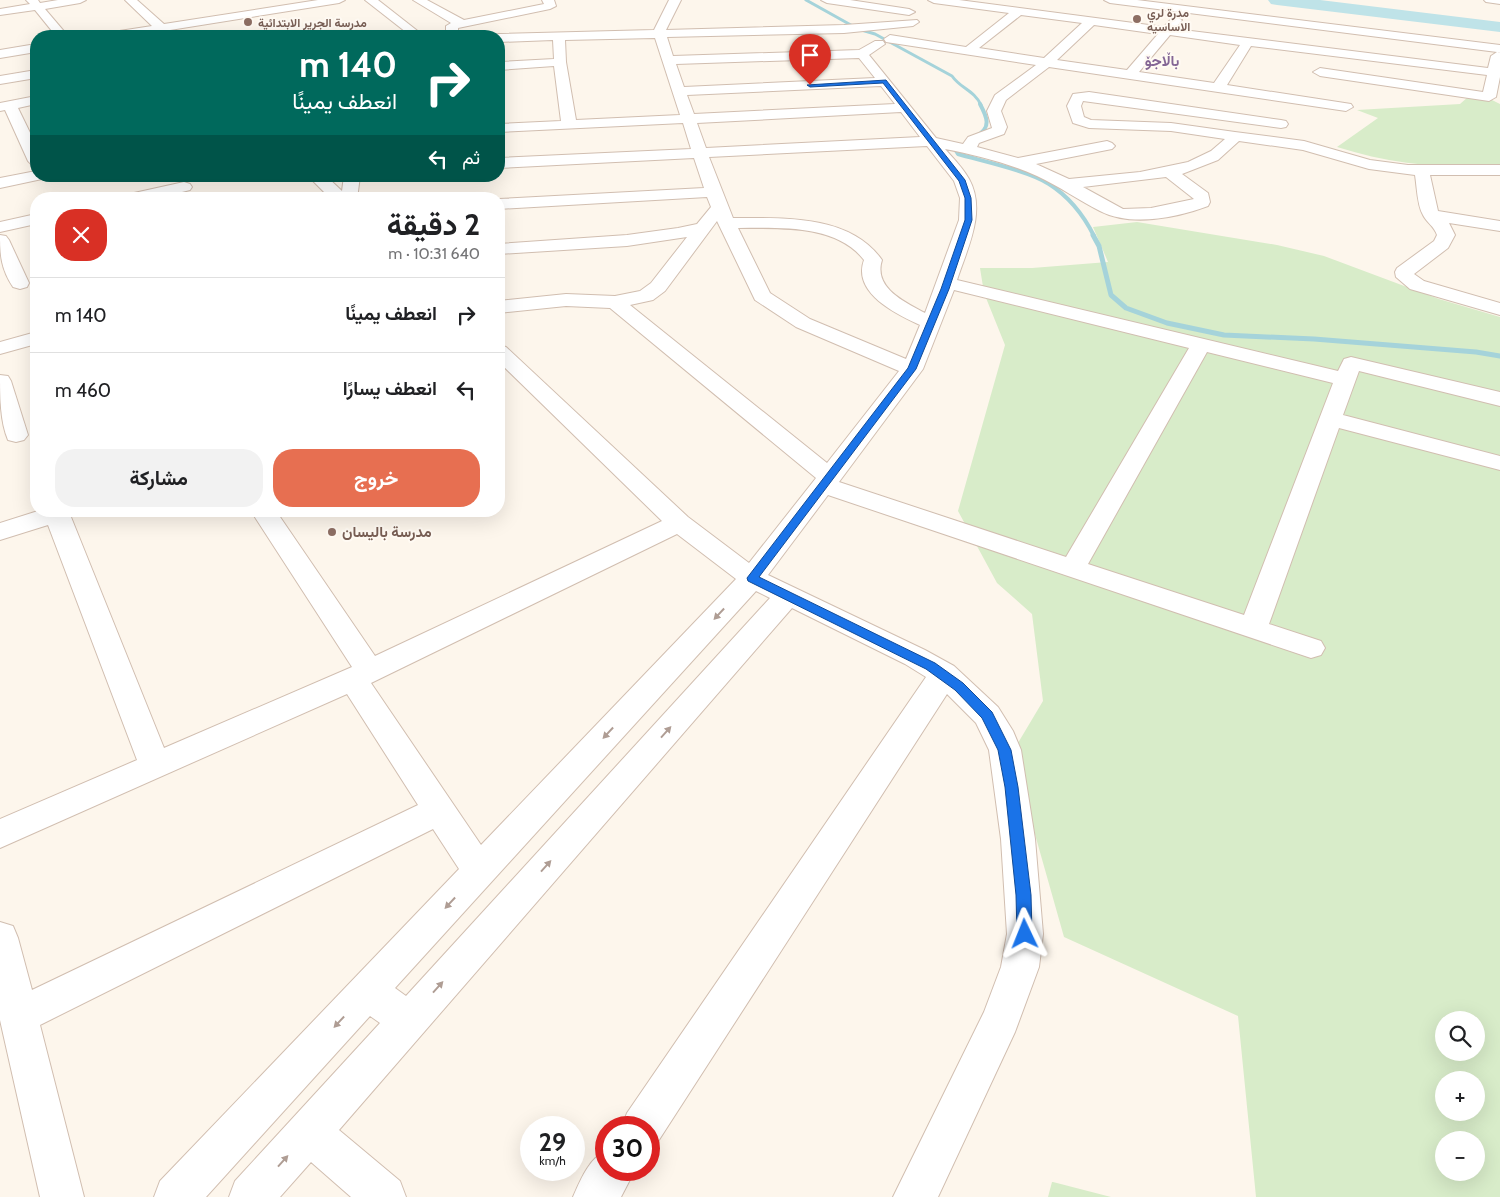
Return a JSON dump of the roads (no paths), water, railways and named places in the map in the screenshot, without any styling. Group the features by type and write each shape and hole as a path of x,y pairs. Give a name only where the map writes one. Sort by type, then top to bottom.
{"street":[{"path":"0,12 35,3 80,0"},
{"path":"131,0 163,30"},
{"path":"276,0 286,8"},
{"path":"175,30 286,8 339,0"},
{"path":"371,0 410,30"},
{"path":"422,1 439,0"},
{"path":"452,30 452,26 550,6 548,0"},
{"path":"675,0 659,33 720,207 762,296 803,323 912,369"},
{"path":"827,0 925,14 877,46"},
{"path":"933,5 967,0"},
{"path":"1110,0 1499,49 1497,73 1489,97 1320,72"},
{"path":"1490,0 1500,1"},
{"path":"422,1 462,24"},
{"path":"947,2 1497,73"},
{"path":"35,3 57,30"},
{"path":"441,12 460,9"},
{"path":"1130,75 1185,9"},
{"path":"969,50 1020,11"},
{"path":"148,16 168,13"},
{"path":"968,149 973,140 999,131 1000,127 994,111 1000,98 1047,62 1092,21"},
{"path":"505,38 844,29 913,22"},
{"path":"1306,102 1320,72 1334,28"},
{"path":"844,29 877,46"},
{"path":"560,36 560,62 569,124"},
{"path":"1218,88 1248,42"},
{"path":"668,60 877,46 969,50 1346,107"},
{"path":"176,1197 752,578 912,369 947,283 968,220 969,208 967,190 938,143 904,108 884,82 877,46"},
{"path":"0,54 30,49"},
{"path":"505,66 560,62"},
{"path":"0,80 30,75"},
{"path":"679,91 884,82"},
{"path":"1281,124 1089,96 1078,97 1074,106 1078,120 1089,124 1160,126 1235,136 1316,148 1381,166 1422,172 1500,170"},
{"path":"1276,142 1288,99"},
{"path":"30,101 5,106 30,150"},
{"path":"505,128 904,108"},
{"path":"1068,184 1168,171 1190,166 1211,158 1235,136"},
{"path":"505,163 700,152 938,143 1017,162 1068,184 1114,212 1122,214 1137,215 1202,202 1202,196 1168,171"},
{"path":"1017,162 1107,146"},
{"path":"1422,172 1428,211 1446,230 1445,240 1404,272 1404,277 1417,285 1500,309"},
{"path":"0,183 30,177"},
{"path":"323,182 333,192"},
{"path":"162,192 185,187"},
{"path":"505,204 720,207 775,223 820,229 840,235 860,245 873,260 870,272 875,286 895,304 931,323"},
{"path":"505,306 566,300 615,302 646,296 658,287 720,207"},
{"path":"1431,215 1500,226"},
{"path":"0,227 30,220"},
{"path":"505,249 650,238 703,228"},
{"path":"0,240 28,281 0,288"},
{"path":"947,283 1345,379"},
{"path":"615,302 826,481 1073,568 1311,648"},
{"path":"0,348 30,340"},
{"path":"1073,568 1201,345"},
{"path":"505,363 680,523 752,578 915,657 944,674 987,715 1005,750 1018,839 1025,934 1020,967 1001,1019 915,1197"},
{"path":"1253,629 1351,363 1500,400"},
{"path":"0,381 17,434"},
{"path":"1331,419 1500,463"},
{"path":"0,532 46,517"},
{"path":"63,517 155,766"},
{"path":"267,517 440,810 479,871"},
{"path":"0,834 361,675 680,523"},
{"path":"250,1197 788,595"},
{"path":"650,1116 944,674"},
{"path":"19,1016 440,810"},
{"path":"0,938 62,1197"},
{"path":"367,991 408,1020"},
{"path":"309,1132 384,1197"},
{"path":"595,1197 606,1181"}],"waterway":[{"path":"806,0 858,29 875,34 952,76 975,96 981,105"},
{"path":"1277,0 1500,27"},
{"path":"976,136 981,133 987,122 980,104"},
{"path":"960,146 955,149 958,154 1018,171 1049,184 1063,194 1075,207 1094,236"},
{"path":"1093,235 1099,246 1111,295 1126,308 1167,323 1224,335 1314,339 1476,352 1500,356"}],"place":[{"name":"مدرة لري الاساسیه","path":"1137,19"},
{"name":"مدرسة الجرير الابتدائية","path":"248,22"},
{"name":"مدرسة بالیسان","path":"332,532"}],"district":[{"name":"باڵاجۆ","path":"1162,61"}]}
